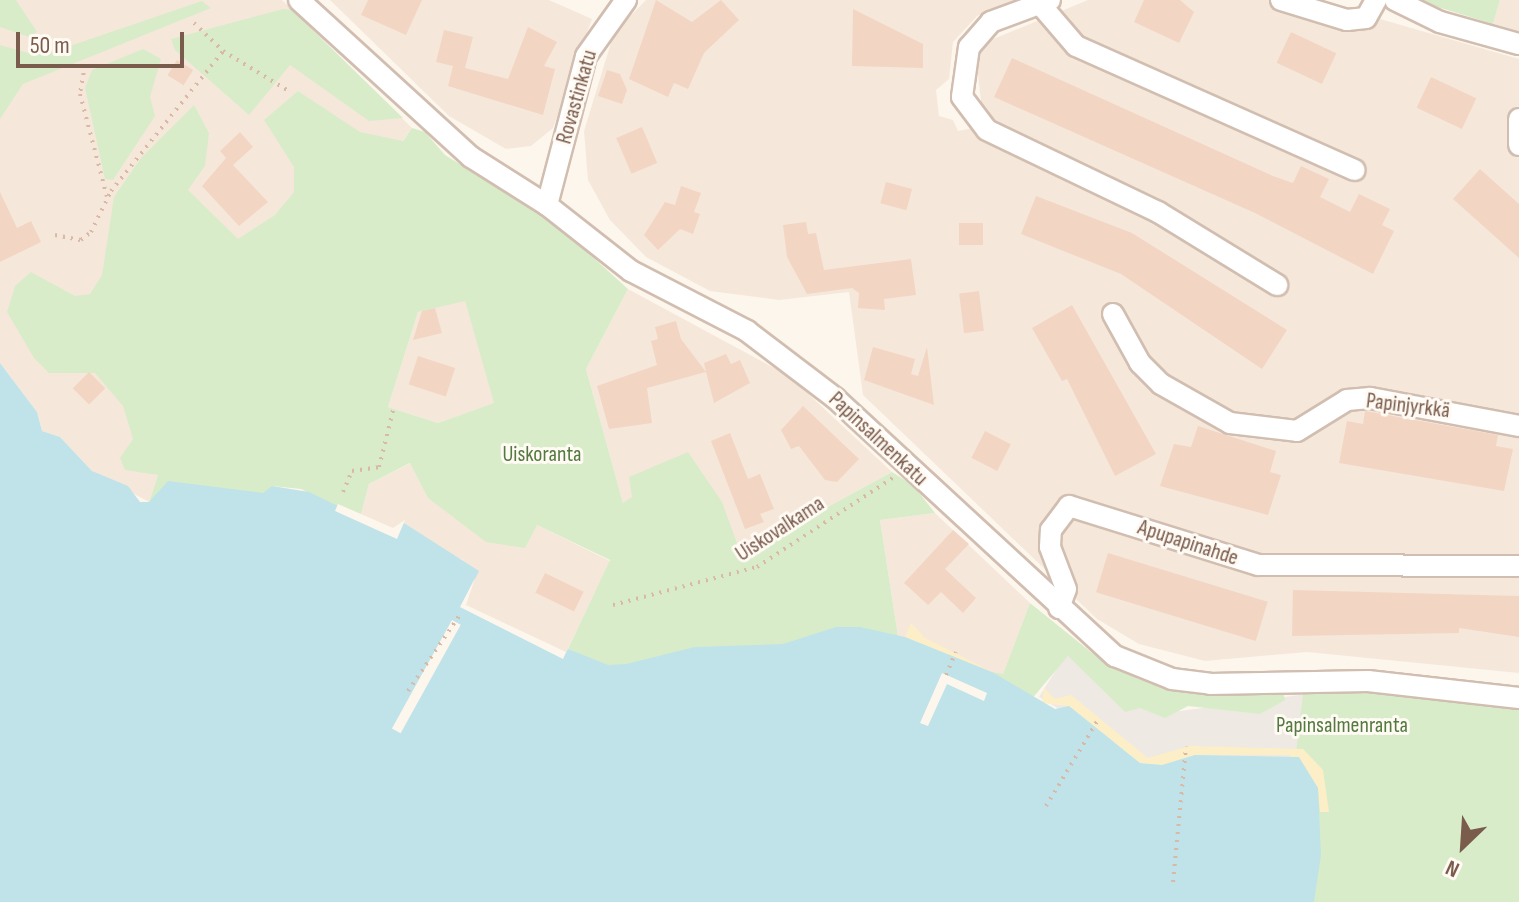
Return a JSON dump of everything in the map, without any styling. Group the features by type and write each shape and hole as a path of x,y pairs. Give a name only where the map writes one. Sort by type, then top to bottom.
{"street":[{"name":"Papinsalmenkatu","path":"299,0 445,136 547,205 631,271 765,344 910,468 1059,608 1115,656 1172,679 1210,684 1368,681 1519,698"},
{"name":"Rovastinkatu","path":"547,205 586,56 626,0"},
{"path":"1281,0 1347,20 1366,18 1376,0"},
{"path":"1395,0 1440,22 1519,44"},
{"path":"1277,285 1158,212 987,130 961,88 969,47 991,22 1045,2 1076,46 1355,170"},
{"path":"1519,119 1519,145"},
{"name":"Papinjyrkkä","path":"1113,314 1140,363 1161,384 1230,423 1297,431 1347,400 1370,398 1519,426"},
{"name":"Apupapinahde","path":"1059,608 1066,589 1050,547 1051,530 1069,506 1258,565 1519,566"}],"path":[{"path":"194,23 223,51 287,90"},
{"path":"55,235 81,240 107,197 223,51"},
{"path":"85,65 80,94 107,197"},
{"path":"343,492 352,471 379,467 394,407"},
{"name":"Uiskovalkama","path":"613,605 757,567 910,468"},
{"path":"408,691 461,613"},
{"path":"946,675 956,652"},
{"path":"1046,806 1099,718"},
{"path":"1173,882 1186,747"}],"shaded area":[{"path":"0,0 282,0 412,128 158,475 149,502 92,471 60,437 42,431 37,412 0,363"},
{"path":"330,0 549,0 592,19 553,128 531,146 506,149 449,116"},
{"path":"646,0 1019,0 977,16 953,42 949,79 936,90 939,116 953,120 958,131 984,126 976,58 986,42 1088,0 1314,0 1519,59 1519,673 1307,652 1205,661 1139,644 1097,619 863,395 849,292 779,300 710,291 646,257 610,220 588,180 584,131 614,33"},
{"path":"1500,0 1519,0 1519,32 1493,24"},
{"path":"628,289 789,376 892,472 741,554 628,521 586,369"},
{"path":"465,300 495,403 438,423 388,407 418,312"},
{"path":"411,463 610,561 563,659 460,607 463,560 439,551 404,523 394,533 360,518 369,484"},
{"path":"935,513 1030,603 1002,677 898,636 880,520"},
{"path":"1057,628 1120,688 1180,711 1307,694 1299,757 1154,766 1039,697 1056,670"}],"green space":[{"path":"0,0 16,0 37,32 29,37 0,27"},
{"path":"1415,0 1500,0 1493,24"},
{"path":"202,1 211,8 23,84 0,119 0,45 32,54 55,51"},
{"path":"283,9 292,10 403,118 369,121 290,65 249,115 175,50 171,39"},
{"path":"143,49 161,59 150,97 155,116 113,180 105,179 85,88 92,70"},
{"name":"Uiskoranta","path":"298,91 360,132 403,141 412,128 425,132 445,155 555,223 628,289 586,369 623,503 632,497 629,477 688,452 722,502 741,554 892,472 913,485 935,513 880,520 898,636 630,722 587,658 568,649 610,560 537,525 525,548 486,542 428,498 410,463 369,484 360,518 301,489 272,486 256,513 140,502 149,502 158,475 125,470 120,458 133,439 123,406 95,373 49,373 34,358 7,312 15,286 31,272 75,296 90,294 102,275 114,197 141,158 194,105 209,133 205,166 188,190 238,239 275,215 294,192 294,167 264,120","holes":["465,301 494,403 438,423 388,407 418,312"]},
{"path":"1030,603 1097,657 1138,679 1201,693 1283,692 1285,700 1260,714 1188,706 1165,718 1140,708 1125,712 1068,656 1030,701 992,672 1003,674"},
{"name":"Papinsalmenranta","path":"1342,689 1519,706 1519,902 1278,902 1303,694"}],"sand":[{"path":"911,623 925,638 992,672 905,637"},
{"path":"1044,688 1055,699 1071,695 1148,758 1190,746 1303,749 1323,770 1329,812 1320,812 1318,788 1289,755 1195,755 1162,765 1140,763 1069,706 1042,703"}],"water":[{"path":"0,363 37,412 42,431 60,437 92,471 128,486 140,502 149,502 168,481 263,493 272,486 309,492 394,533 404,523 479,571 461,607 563,658 568,649 608,665 626,664 695,647 783,644 836,627 860,627 905,637 992,672 1055,709 1069,706 1140,763 1162,765 1195,755 1299,757 1318,788 1321,855 1314,902 0,902"}],"pier":[{"path":"338,504 393,528 405,520 397,539 335,511"},
{"path":"475,578 466,605 566,652 563,659 460,607"},
{"path":"452,620 461,625 401,733 392,728"},
{"path":"942,673 987,693 984,701 947,684 928,726 920,723"}],"building":[{"path":"368,0 422,0 406,35 361,15"},
{"path":"656,0 692,22 721,0 739,20 704,53 688,89 674,83 668,97 629,79"},
{"path":"1144,0 1180,0 1194,12 1179,43 1134,22"},
{"path":"853,9 923,44 923,68 852,66"},
{"path":"528,27 557,42 544,66 555,69 543,115 448,86 453,66 436,62 444,30 473,37 465,68 508,79"},
{"path":"1291,32 1336,53 1322,84 1277,63"},
{"path":"1012,58 1273,176 1293,183 1301,166 1329,179 1320,197 1350,212 1359,194 1390,209 1382,225 1394,231 1373,274 1255,213 994,97"},
{"path":"177,60 193,70 184,85 167,75"},
{"path":"607,70 620,74 627,90 622,104 598,96"},
{"path":"1431,77 1476,98 1462,129 1417,108"},
{"path":"642,127 657,163 631,174 616,138"},
{"path":"240,132 253,147 233,165 268,202 239,226 202,186 226,158 220,151"},
{"path":"1480,169 1519,204 1519,258 1453,199"},
{"path":"886,182 912,189 906,210 880,203"},
{"path":"681,186 701,193 694,212 700,214 693,234 680,229 658,250 644,235 665,202 675,205"},
{"path":"0,192 17,228 31,221 41,242 0,262"},
{"path":"1036,196 1132,233 1287,330 1262,369 1121,274 1021,234"},
{"path":"806,222 808,234 816,233 824,270 911,259 916,295 884,299 885,310 858,308 859,293 852,288 807,294 787,257 783,225"},
{"path":"959,223 983,223 983,245 959,245"},
{"path":"979,291 984,331 964,333 959,293"},
{"path":"1072,305 1156,454 1115,476 1067,379 1062,381 1032,328"},
{"path":"435,308 442,333 413,340 422,311"},
{"path":"676,321 681,339 706,372 647,388 652,423 609,429 597,386 657,365 651,341 658,339 655,327"},
{"path":"873,347 915,359 911,374 918,376 927,347 934,405 864,380"},
{"path":"726,354 731,364 740,360 750,383 714,403 704,363"},
{"path":"418,356 455,368 446,397 409,385"},
{"path":"89,372 105,388 89,405 73,388"},
{"path":"803,406 859,459 837,482 825,480 799,446 791,449 781,430"},
{"path":"1365,411 1498,435 1496,446 1513,449 1504,491 1339,463 1347,421 1363,424"},
{"path":"1198,426 1276,451 1270,472 1281,475 1268,515 1160,486 1174,444 1191,447"},
{"path":"985,431 1011,444 997,471 971,458"},
{"path":"730,433 748,479 760,474 774,509 760,514 764,522 745,529 711,441"},
{"path":"953,530 969,544 945,569 976,598 963,613 941,592 928,605 904,583"},
{"path":"1108,553 1268,602 1256,641 1096,592"},
{"path":"545,573 584,592 574,612 535,593"},
{"path":"1293,590 1519,596 1519,637 1459,628 1459,633 1292,636"}]}
